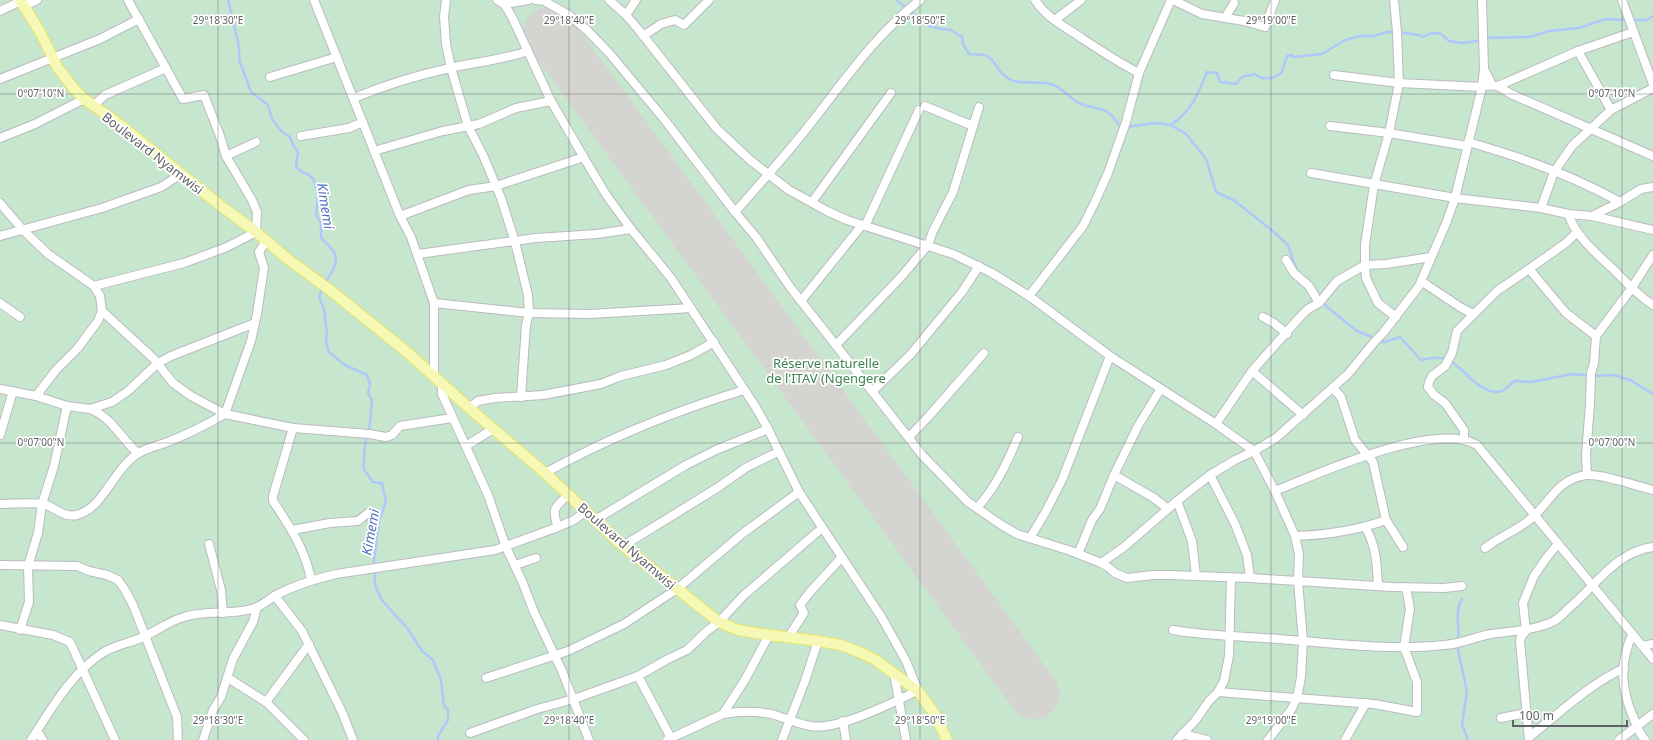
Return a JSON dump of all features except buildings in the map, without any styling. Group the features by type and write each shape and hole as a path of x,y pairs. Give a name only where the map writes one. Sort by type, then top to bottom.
{"main road":[{"name":"Boulevard Nyamwisi","path":"22,2 47,45 52,58 65,78 84,99 114,120 180,174 323,285 434,376 545,473 623,546 719,622 738,630 818,640 841,645 874,659 917,691 934,713 947,740"}],"street":[{"path":"0,11 22,2 37,0"},
{"path":"94,286 184,263 227,247 256,232 257,212 252,200 226,156 220,136 204,96 183,100 128,0"},
{"path":"314,0 400,216 418,254 434,303 434,376"},
{"path":"446,0 444,17 446,44 451,68 468,126 496,186 515,242 528,295 529,313 526,325 521,397"},
{"path":"500,2 528,0"},
{"path":"535,0 544,1 569,15 598,41 664,119 756,237 801,301 873,391 886,410 909,436 923,456 958,493 1017,534 1101,563 1115,573 1127,578 1152,575 1196,576 1406,587 1444,588 1462,586"},
{"path":"609,0 626,15 717,129 768,175 789,190 827,211 864,226 928,245 966,259 979,266 1029,296 1110,356 1160,390 1216,424 1254,452 1275,491 1295,536 1299,554 1298,581 1303,641 1301,677 1297,698 1268,740"},
{"path":"626,15 636,0"},
{"path":"643,36 660,24 675,20 684,25 709,0"},
{"path":"735,212 768,175 873,46 896,21 920,0"},
{"path":"1035,0 1041,9 1055,20 1101,52 1139,73"},
{"path":"1055,20 1081,0"},
{"path":"1029,296 1083,226 1095,202 1108,172 1126,122 1139,73 1172,0 1202,14 1244,20 1265,27 1274,0"},
{"path":"1394,0 1397,25 1399,83 1389,133 1374,185 1366,245 1365,265 1366,278 1378,303 1396,317"},
{"path":"1101,563 1124,547 1177,501 1210,475 1235,460 1254,452 1276,438 1303,415 1348,374 1396,317 1419,286 1455,198 1482,87 1484,69 1482,0"},
{"path":"1622,0 1653,84"},
{"path":"500,2 512,17 551,101 607,196 631,229 671,278 714,342 768,428 778,452 799,492 841,558 882,618 906,661 917,691 853,719 811,726 773,714 749,712 723,714 670,740 638,676"},
{"path":"1226,18 1234,3"},
{"path":"0,79 100,39 139,19"},
{"path":"1334,75 1399,83 1482,87 1495,85 1578,51 1633,32"},
{"path":"354,98 390,84 451,68 513,56 528,51"},
{"path":"1578,51 1611,110"},
{"path":"270,77 337,57"},
{"path":"93,106 105,96 166,68"},
{"path":"1484,69 1495,85 1511,94 1653,156"},
{"path":"1541,208 1554,172 1572,146 1611,110 1653,88"},
{"path":"812,202 891,93"},
{"path":"0,138 35,124 84,99"},
{"path":"374,151 443,131 479,124 516,108 551,101"},
{"path":"836,344 901,277 928,245 933,230 953,192 969,144 979,107"},
{"path":"801,301 864,226 922,108 973,126"},
{"path":"301,136 353,127 363,122"},
{"path":"1330,126 1468,144 1513,155 1589,185 1620,202"},
{"path":"226,156 256,142"},
{"path":"400,216 465,191 496,186 584,157"},
{"path":"1311,173 1455,198 1541,208 1568,214 1592,216 1653,230"},
{"path":"0,236 102,208 162,187 180,174"},
{"path":"1592,216 1620,202 1641,189 1653,187"},
{"path":"0,203 22,229 48,254 94,286 100,296 102,311 98,321 77,349 56,370 36,396"},
{"path":"1568,214 1577,232 1586,244 1631,289 1653,305"},
{"path":"418,254 536,238 597,234 631,229"},
{"path":"1464,439 1464,430 1445,403 1434,395 1428,387 1432,376 1445,366 1452,353 1457,331 1473,314 1497,291 1566,244 1577,232"},
{"path":"0,504 42,504 58,513 71,515 87,510 96,503 122,468 138,453 189,433 225,414 251,341 264,268 259,252 266,241"},
{"path":"1587,475 1586,455 1591,376 1594,363 1596,336 1631,289 1653,254"},
{"path":"1216,424 1252,371 1308,309 1322,301 1337,281 1365,265 1393,263 1431,257"},
{"path":"1286,260 1294,273 1309,286 1322,301"},
{"path":"873,391 911,354 936,326 962,292 979,266"},
{"path":"1528,269 1566,313 1596,336"},
{"path":"1421,281 1473,314"},
{"path":"0,303 20,317"},
{"path":"434,303 529,313 590,314 691,308"},
{"path":"102,311 158,364 173,383 196,399 225,414 292,428 369,434 386,437 392,435 400,426 452,418"},
{"path":"1263,317 1274,323 1286,334"},
{"path":"90,408 112,402 123,395 158,364 171,356 255,323"},
{"path":"469,408 478,401 495,398 543,395 600,384 621,376 666,365 691,355 714,342"},
{"path":"909,436 930,416 984,353"},
{"path":"1030,538 1046,513 1062,480 1110,356"},
{"path":"1252,371 1303,415"},
{"path":"442,384 442,394 488,495 506,547 534,612 574,699 587,739"},
{"path":"1333,388 1341,398 1355,440 1366,456 1373,462 1386,520 1403,547"},
{"path":"0,389 36,396 66,406 90,408 99,412 109,420 132,448 138,453"},
{"path":"545,473 606,441 663,418 744,390"},
{"path":"1078,554 1092,520 1100,509 1114,475 1138,426 1160,390"},
{"path":"0,435 13,391"},
{"path":"20,630 29,602 28,566 38,533 42,504 54,466 66,406"},
{"path":"292,428 273,496 273,501 292,530 309,567 311,580"},
{"path":"466,446 494,428"},
{"path":"595,520 686,465 716,450 768,428"},
{"path":"978,508 987,498 998,480 1018,437"},
{"path":"1275,491 1366,456 1424,441 1449,438 1464,439 1477,445 1534,516 1592,584 1632,635 1653,658"},
{"path":"623,546 717,488 747,467 778,452"},
{"path":"1114,475 1154,498 1168,509"},
{"path":"1210,475 1235,524 1247,555 1250,578"},
{"path":"1485,548 1534,516 1555,490 1572,479 1587,475 1608,478 1653,490"},
{"path":"486,678 568,651 624,624 678,589 742,534 799,492"},
{"path":"558,526 554,512 555,507 568,495"},
{"path":"1177,501 1192,541 1196,576"},
{"path":"31,740 69,683 82,668 104,652 144,637 160,627 184,617 212,612 223,613 257,607 275,596 311,580 336,574 459,556 506,547 574,520 586,512"},
{"path":"292,530 330,523 358,520 368,513"},
{"path":"1295,536 1316,535 1365,527 1386,520"},
{"path":"1365,527 1370,534 1377,559 1378,585"},
{"path":"470,733 537,709 574,699 638,676 687,650 719,622 743,596 822,528"},
{"path":"209,544 222,590 223,613"},
{"path":"1526,631 1523,603 1534,576 1547,556 1558,544"},
{"path":"1173,630 1374,647 1447,645 1489,634 1526,631 1556,620 1579,600 1592,584 1611,567 1628,555 1653,547"},
{"path":"515,565 536,558"},
{"path":"789,636 804,613 800,605 841,558"},
{"path":"0,565 77,566 118,580 133,605 144,637 177,717 178,740"},
{"path":"1180,737 1218,692 1224,681 1227,669 1230,635 1231,578"},
{"path":"1218,692 1366,703 1417,712 1417,682 1404,647 1410,609 1406,587"},
{"path":"275,596 302,631 309,644 342,712 351,739"},
{"path":"202,740 213,710 221,697 233,659 253,622 257,607"},
{"path":"0,625 20,630 47,633 70,642 115,740"},
{"path":"1526,631 1521,636 1520,641 1529,739"},
{"path":"723,714 746,678 769,635"},
{"path":"1632,635 1626,650 1624,686 1627,704 1638,733 1645,740"},
{"path":"782,740 818,640"},
{"path":"266,702 309,644"},
{"path":"1642,646 1653,644"},
{"path":"1529,739 1603,678 1624,668"},
{"path":"894,673 906,740"},
{"path":"228,678 266,702 304,740"},
{"path":"1345,740 1366,703"},
{"path":"1501,718 1526,713"},
{"path":"1619,740 1636,725 1653,714"},
{"path":"843,721 846,740"},
{"path":"37,731 43,740"},
{"path":"1180,737 1207,740"}],"green space":[{"name":"Réserve naturelle de l'ITAV (Ngengere","path":"0,0 1653,0 1653,740 0,740"}],"waterway":[{"name":"Kimemi","path":"228,0 238,42 240,62 251,92 268,105 272,119 281,131 290,137 298,152 296,167 314,180 318,196 316,215 321,223 321,238 332,249 336,256 334,268 326,282"},
{"path":"896,0 904,6"},
{"path":"909,10 926,25 951,30 962,37 963,44 969,54 987,56 1009,79 1019,82 1051,84 1063,90 1077,102 1107,112 1120,126 1122,126"},
{"path":"1171,125 1194,102 1207,72 1217,73 1220,82 1236,84 1242,77 1255,74 1261,78 1272,78 1282,72 1287,56 1292,55 1293,57 1322,54 1345,40 1360,36 1374,36 1387,32 1397,32 1419,35 1423,37 1429,34 1440,33 1449,41 1462,43 1477,41 1484,38 1530,37 1548,31 1579,28 1606,19 1622,20 1629,18 1646,20 1653,16"},
{"path":"1127,127 1154,123 1171,125 1186,134 1206,159 1216,192 1235,201 1288,245 1296,268"},
{"name":"Kimemi","path":"322,289 319,297 324,309 327,334 326,342 329,352 345,365 367,375 370,384 368,393 372,400 369,432"},
{"path":"1317,293 1327,307 1357,331 1374,339"},
{"path":"1379,341 1385,342 1400,337 1421,360 1432,358 1449,360 1480,386 1494,392 1502,391 1514,381 1531,382 1572,374 1593,376 1614,375 1630,380 1653,394"},
{"path":"367,436 364,452 364,469 373,482 382,483 386,502 379,521 374,560 375,585 381,599 408,629 422,651 433,660 441,680 444,706 448,709 448,720 438,736 438,740"},
{"path":"1458,640 1458,609 1462,599"},
{"path":"1457,645 1467,692 1462,724 1468,740"}],"runway":[{"path":"549,32 1034,694"}]}
